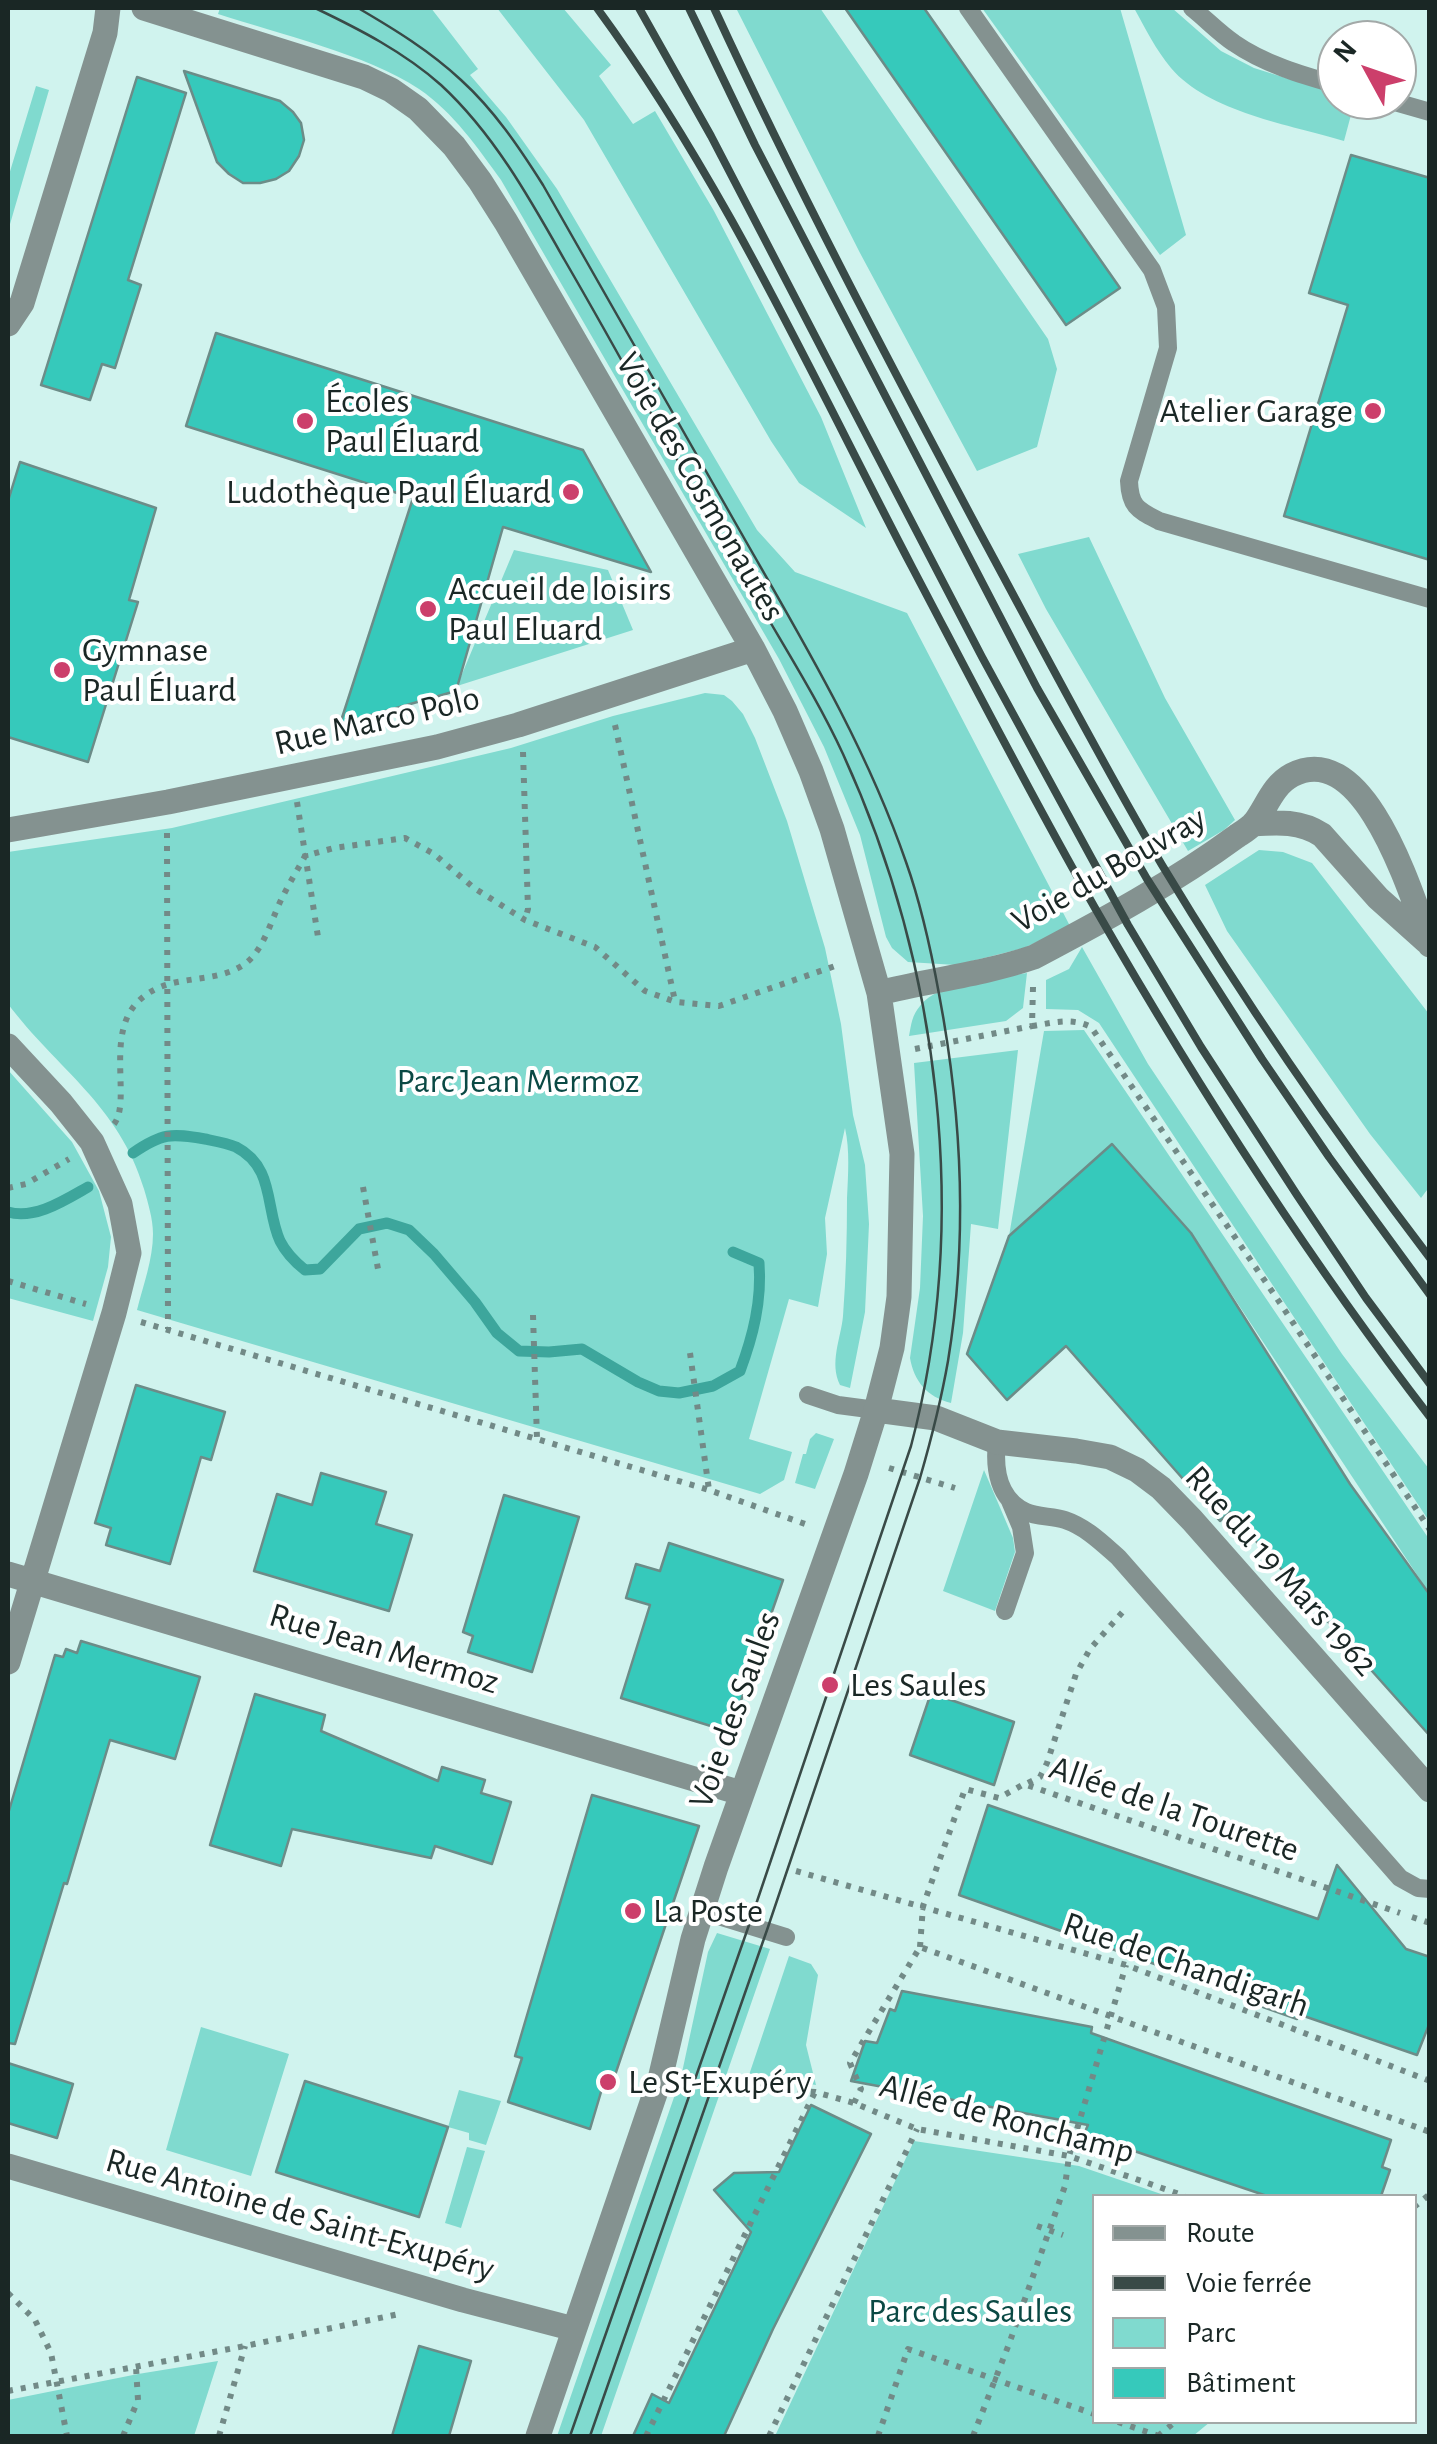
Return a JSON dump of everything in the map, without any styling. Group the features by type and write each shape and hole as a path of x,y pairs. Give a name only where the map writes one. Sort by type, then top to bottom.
{"street":[{"path":"8,324 22,303 105,33 108,8"},
{"name":"Voie des Cosmonautes","path":"144,8 364,76 418,109 454,146 516,239 753,649 785,712 837,846 879,993"},
{"name":"Rue Marco Polo","path":"8,830 168,802 453,743 753,649"},
{"name":"Voie du Bouvray","path":"879,993 1034,957 1189,871 1253,824 1274,790 1292,775 1319,769 1348,781 1366,804 1388,841 1429,943"},
{"name":"Voie du Bouvray","path":"1253,824 1306,826 1322,836 1378,898 1429,943"},
{"name":"Voie des Saules","path":"538,2436 660,2079 702,1911 876,1410 892,1348 899,1297 902,1154 879,993"},
{"path":"8,1046 92,1142 120,1204 129,1253 8,1662"},
{"name":"Rue du 19 Mars 1962","path":"876,1410 936,1418 997,1442 1076,1451 1110,1458 1137,1470 1162,1488 1192,1520 1430,1790"},
{"name":"Rue Jean Mermoz","path":"8,1574 741,1793"},
{"name":"Rue Antoine de Saint-Exupéry","path":"8,2166 574,2329"}],"lane":[{"path":"968,8 1152,270 1166,307 1168,348 1129,481 1130,496 1137,510 1159,522 1430,599"},
{"path":"1192,8 1234,44 1317,79"},
{"path":"808,1395 838,1405 876,1410"},
{"path":"997,1442 996,1471 1021,1527 1025,1553 1005,1612"},
{"path":"1010,1500 1025,1512 1066,1520 1083,1528 1118,1557 1400,1878 1418,1888 1430,1889"},
{"path":"702,1911 786,1936"}],"path":[{"path":"613,716 676,1002"},
{"path":"523,744 528,908 525,920"},
{"path":"292,777 318,937"},
{"path":"168,802 168,1329"},
{"path":"8,1188 26,1184 64,1163 118,1120 122,1032 135,1005 167,982 230,972 248,961 259,948 306,856 334,848 405,838 434,854 474,888 525,920 595,947 645,991 676,1002 718,1006 835,966"},
{"path":"1032,1026 1034,976"},
{"path":"910,1049 1069,1020 1091,1027 1430,1530"},
{"path":"364,1187 378,1269"},
{"path":"8,1281 709,1490 809,1525"},
{"path":"533,1315 537,1439"},
{"path":"690,1353 709,1490"},
{"path":"883,1466 955,1488"},
{"path":"1024,1784 1040,1777 1047,1763 1076,1674 1090,1649 1146,1589"},
{"name":"Allée de la Tourette","path":"923,1906 966,1789 998,1798 1024,1784 1430,1923"},
{"name":"Rue de Chandigarh","path":"796,1871 1126,1965 1430,2080"},
{"path":"854,2103 861,2089 850,2063 920,1947 923,1906"},
{"path":"920,1947 1430,2132"},
{"path":"974,2436 1065,2186 1069,2156 1126,1965"},
{"name":"Allée de Ronchamp","path":"732,2086 815,2092 918,2128 1069,2156 1179,2194"},
{"path":"646,2436 815,2092"},
{"path":"769,2436 918,2128"},
{"path":"1037,2226 1063,2236"},
{"path":"8,2294 36,2320 50,2353 67,2436"},
{"path":"8,2391 408,2312"},
{"path":"219,2436 245,2346"},
{"path":"878,2436 908,2348 1092,2413"},
{"path":"123,2436 138,2400 136,2367"},
{"path":"1124,2424 1158,2436"}],"green space":[{"path":"220,8 431,8 478,69 470,75 506,117 557,189 757,530 795,572 907,613 1070,926 1024,948 956,965 908,962 892,948 860,835 824,747 779,659 501,180 454,120 419,89 348,55 218,14"},
{"path":"497,8 563,8 611,65 599,76 633,124 655,111 714,211 821,417 866,528 799,483 584,120"},
{"path":"736,8 820,8 1048,339 1057,369 1037,447 977,471 860,253"},
{"path":"982,8 1120,8 1186,235 1160,255"},
{"path":"1134,8 1172,8 1221,51 1254,68 1317,88 1317,120 1350,120 1344,141 1252,115 1206,96 1171,68"},
{"path":"36,86 49,90 8,231 8,178"},
{"path":"1089,537 1165,698 1235,820 1188,851 1046,609 1018,554"},
{"path":"514,550 608,570 633,630 457,686"},
{"name":"Parc Jean Mermoz","path":"705,693 724,695 743,714 787,821 825,948 865,1165 869,1224 865,1312 850,1388 840,1385 836,1368 846,1272 845,1128 825,1218 827,1254 818,1307 789,1299 749,1439 792,1452 784,1480 760,1494 137,1310 150,1263 153,1234 149,1205 133,1160 103,1111 8,1004 8,852 172,828 511,748"},
{"path":"1259,850 1283,852 1312,863 1429,1014 1430,1186 1421,1198 1370,1134 1227,931 1205,885"},
{"path":"1082,947 1148,1064 1342,1354 1429,1469 1429,1521 1099,1023 1078,1010 1046,1009 1046,980 1069,969"},
{"path":"1027,973 1023,1008 1006,1021 909,1036 917,1009 941,991 969,982"},
{"path":"1084,1030 1429,1539 1429,1593 1191,1233 1112,1145 1009,1236 1044,1031"},
{"path":"1018,1050 998,1229 971,1224 963,1333 951,1403 923,1387 910,1358 920,1288 923,1216 914,1063"},
{"path":"8,1070 72,1142 99,1191 111,1237 108,1267 93,1321 8,1298"},
{"path":"816,1433 834,1439 815,1489 795,1483 803,1454"},
{"path":"984,1470 1013,1538 1015,1552 995,1611 943,1591"},
{"path":"717,1933 770,1949 601,2436 557,2436 681,2077 708,1952"},
{"path":"789,1956 811,1964 818,1975 806,2045 816,2085 749,2075"},
{"path":"201,2027 289,2054 251,2176 166,2150"},
{"path":"459,2090 501,2101 486,2145 469,2140 469,2133 448,2127"},
{"name":"Parc des Saules","path":"914,2141 1079,2166 1161,2194 1092,2194 1092,2424 1208,2424 1193,2436 775,2436"},
{"path":"467,2147 485,2151 461,2228 445,2223"},
{"path":"218,2361 194,2436 8,2436 8,2400"}],"building":[{"path":"845,8 924,8 1120,288 1066,325"},
{"path":"184,71 280,101 293,112 301,123 304,140 289,171 260,183 243,183 229,174 217,162"},
{"path":"137,77 186,93 128,280 141,285 115,368 102,364 90,400 41,385"},
{"name":"Atelier Garage","path":"1351,155 1430,178 1430,560 1284,516 1348,305 1309,293"},
{"path":"216,333 583,450 651,572 503,527 456,691 340,724 413,498 186,426"},
{"name":"Gymnase Paul Éluard","path":"20,462 156,508 129,600 138,602 88,762 8,737 8,501"},
{"path":"1112,1144 1191,1233 1350,1484 1430,1595 1430,1736 1230,1512 1220,1521 1066,1346 1007,1400 967,1354 1009,1236"},
{"path":"136,1385 225,1412 211,1460 201,1457 170,1564 106,1545 111,1528 95,1523"},
{"path":"321,1473 386,1492 376,1524 412,1535 389,1611 254,1571 277,1494 312,1505"},
{"path":"504,1495 579,1517 532,1672 468,1652 473,1636 463,1632"},
{"path":"669,1543 783,1580 730,1732 621,1698 650,1605 626,1598 636,1564 660,1571"},
{"path":"81,1641 200,1677 175,1759 110,1740 15,2044 8,2043 8,1814 55,1655 63,1657 66,1649 77,1653"},
{"path":"931,1693 1014,1722 994,1785 910,1755"},
{"path":"255,1694 325,1715 321,1731 438,1781 442,1767 485,1780 481,1793 511,1802 492,1864 435,1846 431,1858 292,1829 281,1866 210,1845"},
{"path":"592,1795 699,1826 612,2084 604,2082 590,2129 508,2102 522,2058 515,2056"},
{"path":"988,1805 1318,1919 1337,1865 1406,1949 1430,1957 1430,2022 1417,2055 1298,2014 1297,2019 1263,2007 1265,2003 959,1895"},
{"path":"902,1991 1092,2027 1091,2033 1391,2140 1382,2167 1390,2170 1382,2194 1261,2194 1084,2134 1088,2125 851,2081 865,2041 877,2043 890,2009 895,2011"},
{"path":"8,2063 73,2084 57,2138 8,2123"},
{"path":"305,2081 448,2127 419,2217 276,2172"},
{"path":"811,2105 871,2134 724,2436 633,2436 652,2394 669,2403 751,2232 714,2190 734,2173 779,2172"},
{"path":"419,2346 471,2361 449,2436 392,2436"}],"waterway":[{"path":"133,1153 160,1138 175,1136 236,1147 257,1165 280,1241 305,1270 320,1269 359,1229 387,1223 409,1230 434,1254 497,1333 519,1351 582,1349 659,1391 679,1393 713,1386 740,1371 756,1318 759,1263 733,1252"},
{"path":"8,1212 39,1211 88,1187"}],"tram line":[{"path":"315,8 396,52 427,73 460,104 509,167 586,297 843,754 876,835 903,920 923,1007 936,1095 941,1184 939,1272 929,1360 911,1446 570,2436"},
{"path":"358,8 449,69 515,143 543,185 814,661 873,779 911,878 933,961 953,1085 960,1177 958,1269 948,1361 928,1449 767,1930 590,2436"}],"railway":[{"path":"597,8 643,74 726,211 1002,738 1133,974 1296,1232 1430,1417"},
{"path":"639,8 711,136 982,657 1128,925 1297,1195 1430,1384"},
{"path":"689,8 755,145 1037,688 1147,879 1262,1059 1430,1295"},
{"path":"714,8 877,338 1138,824 1258,1016 1430,1258"}],"place":[{"name":"Atelier Garage","path":"1373,411"},
{"name":"Écoles Paul Éluard","path":"305,421"},
{"name":"Ludothèque Paul Éluard","path":"571,492"},
{"name":"Accueil de loisirs Paul Eluard","path":"428,609"},
{"name":"Gymnase Paul Éluard","path":"62,670"},
{"name":"Les Saules","path":"830,1685"},
{"name":"La Poste","path":"633,1911"},
{"name":"Le St-Exupéry","path":"608,2082"}]}
